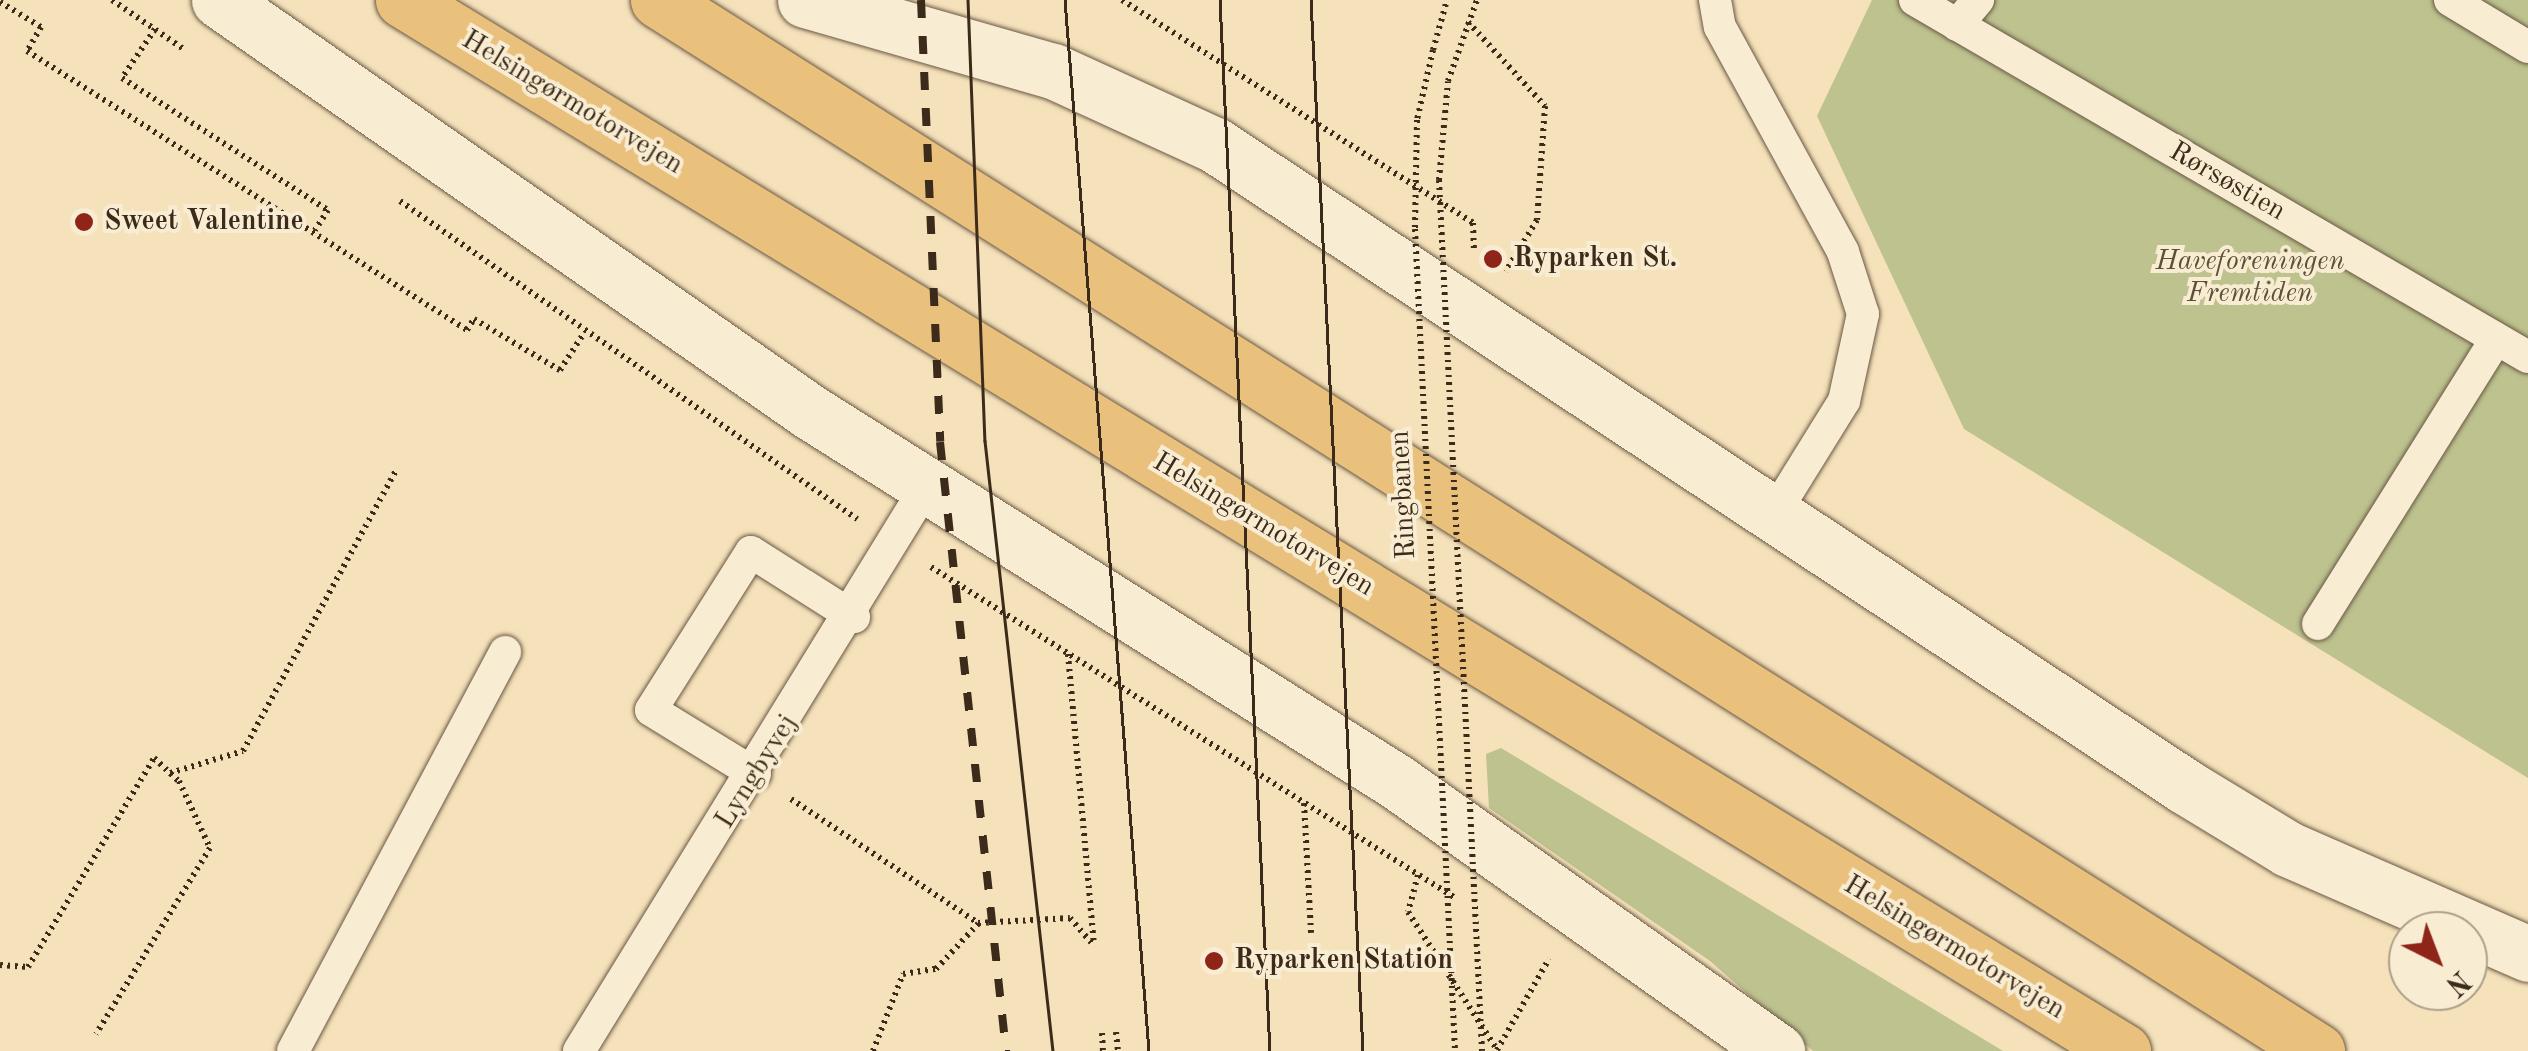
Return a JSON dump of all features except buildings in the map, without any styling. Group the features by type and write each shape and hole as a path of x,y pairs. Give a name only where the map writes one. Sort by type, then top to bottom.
{"highway":[{"name":"Helsingørmotorvejen","path":"403,0 2123,1051"},
{"path":"658,0 2317,1051"}],"street":[{"path":"219,0 926,487 1397,782 1777,1051"},
{"path":"805,0 1053,70 1165,118 1777,508 2288,849 2528,954"}],"lane":[{"path":"1716,0 1720,27 1843,252 1863,314 1844,401 1777,508"},
{"name":"Rørsøstien","path":"1914,0 1967,12 2528,357"},
{"path":"2450,0 2528,47"},
{"path":"2318,624 2496,339"},
{"name":"Lyngbyvej","path":"579,1051 854,617 926,487"},
{"path":"755,774 651,710 681,662 751,552 854,617"},
{"path":"293,1051 505,652"}],"path":[{"path":"112,0 203,62"},
{"path":"1122,0 1473,223 1476,319"},
{"name":"Ringbanen","path":"1447,0 1416,120 1414,212 1455,1051"},
{"path":"1477,0 1439,127 1439,180 1482,1051"},
{"path":"0,2 41,27 28,50 468,330 474,319 560,370 584,333"},
{"path":"1468,22 1544,106 1537,220"},
{"path":"155,29 122,78 328,210 315,230"},
{"path":"395,197 584,333 894,544 1484,916"},
{"path":"170,773 243,750 397,468"},
{"path":"755,774 978,924 1070,918 1094,946 1068,654"},
{"path":"0,965 28,967 154,758 170,773 210,848 96,1034"},
{"path":"1304,803 1310,933"},
{"path":"1418,875 1408,912 1498,1051 1547,956 1565,967"},
{"path":"873,1051 903,974 936,969 978,924"},
{"path":"1116,1032 1118,1051"},
{"path":"1102,1034 1103,1051"}],"green space":[{"name":"Haveforeningen Fremtiden","path":"1872,0 2528,0 2528,778 1964,429 1817,116"},
{"path":"1501,748 2003,1051 1813,1051 1710,961 1489,808 1486,754"}],"tram line":[{"path":"968,0 985,441 1053,1051"},
{"path":"1065,0 1149,1051"},
{"path":"1220,0 1270,1051"},
{"path":"1311,0 1363,1051"}],"railway":[{"path":"921,0 940,442 1006,1051"}],"place":[{"name":"Sweet Valentine","path":"84,222"},
{"name":"Ryparken St.","path":"1493,259"},
{"name":"Ryparken Station","path":"1214,961"}]}
